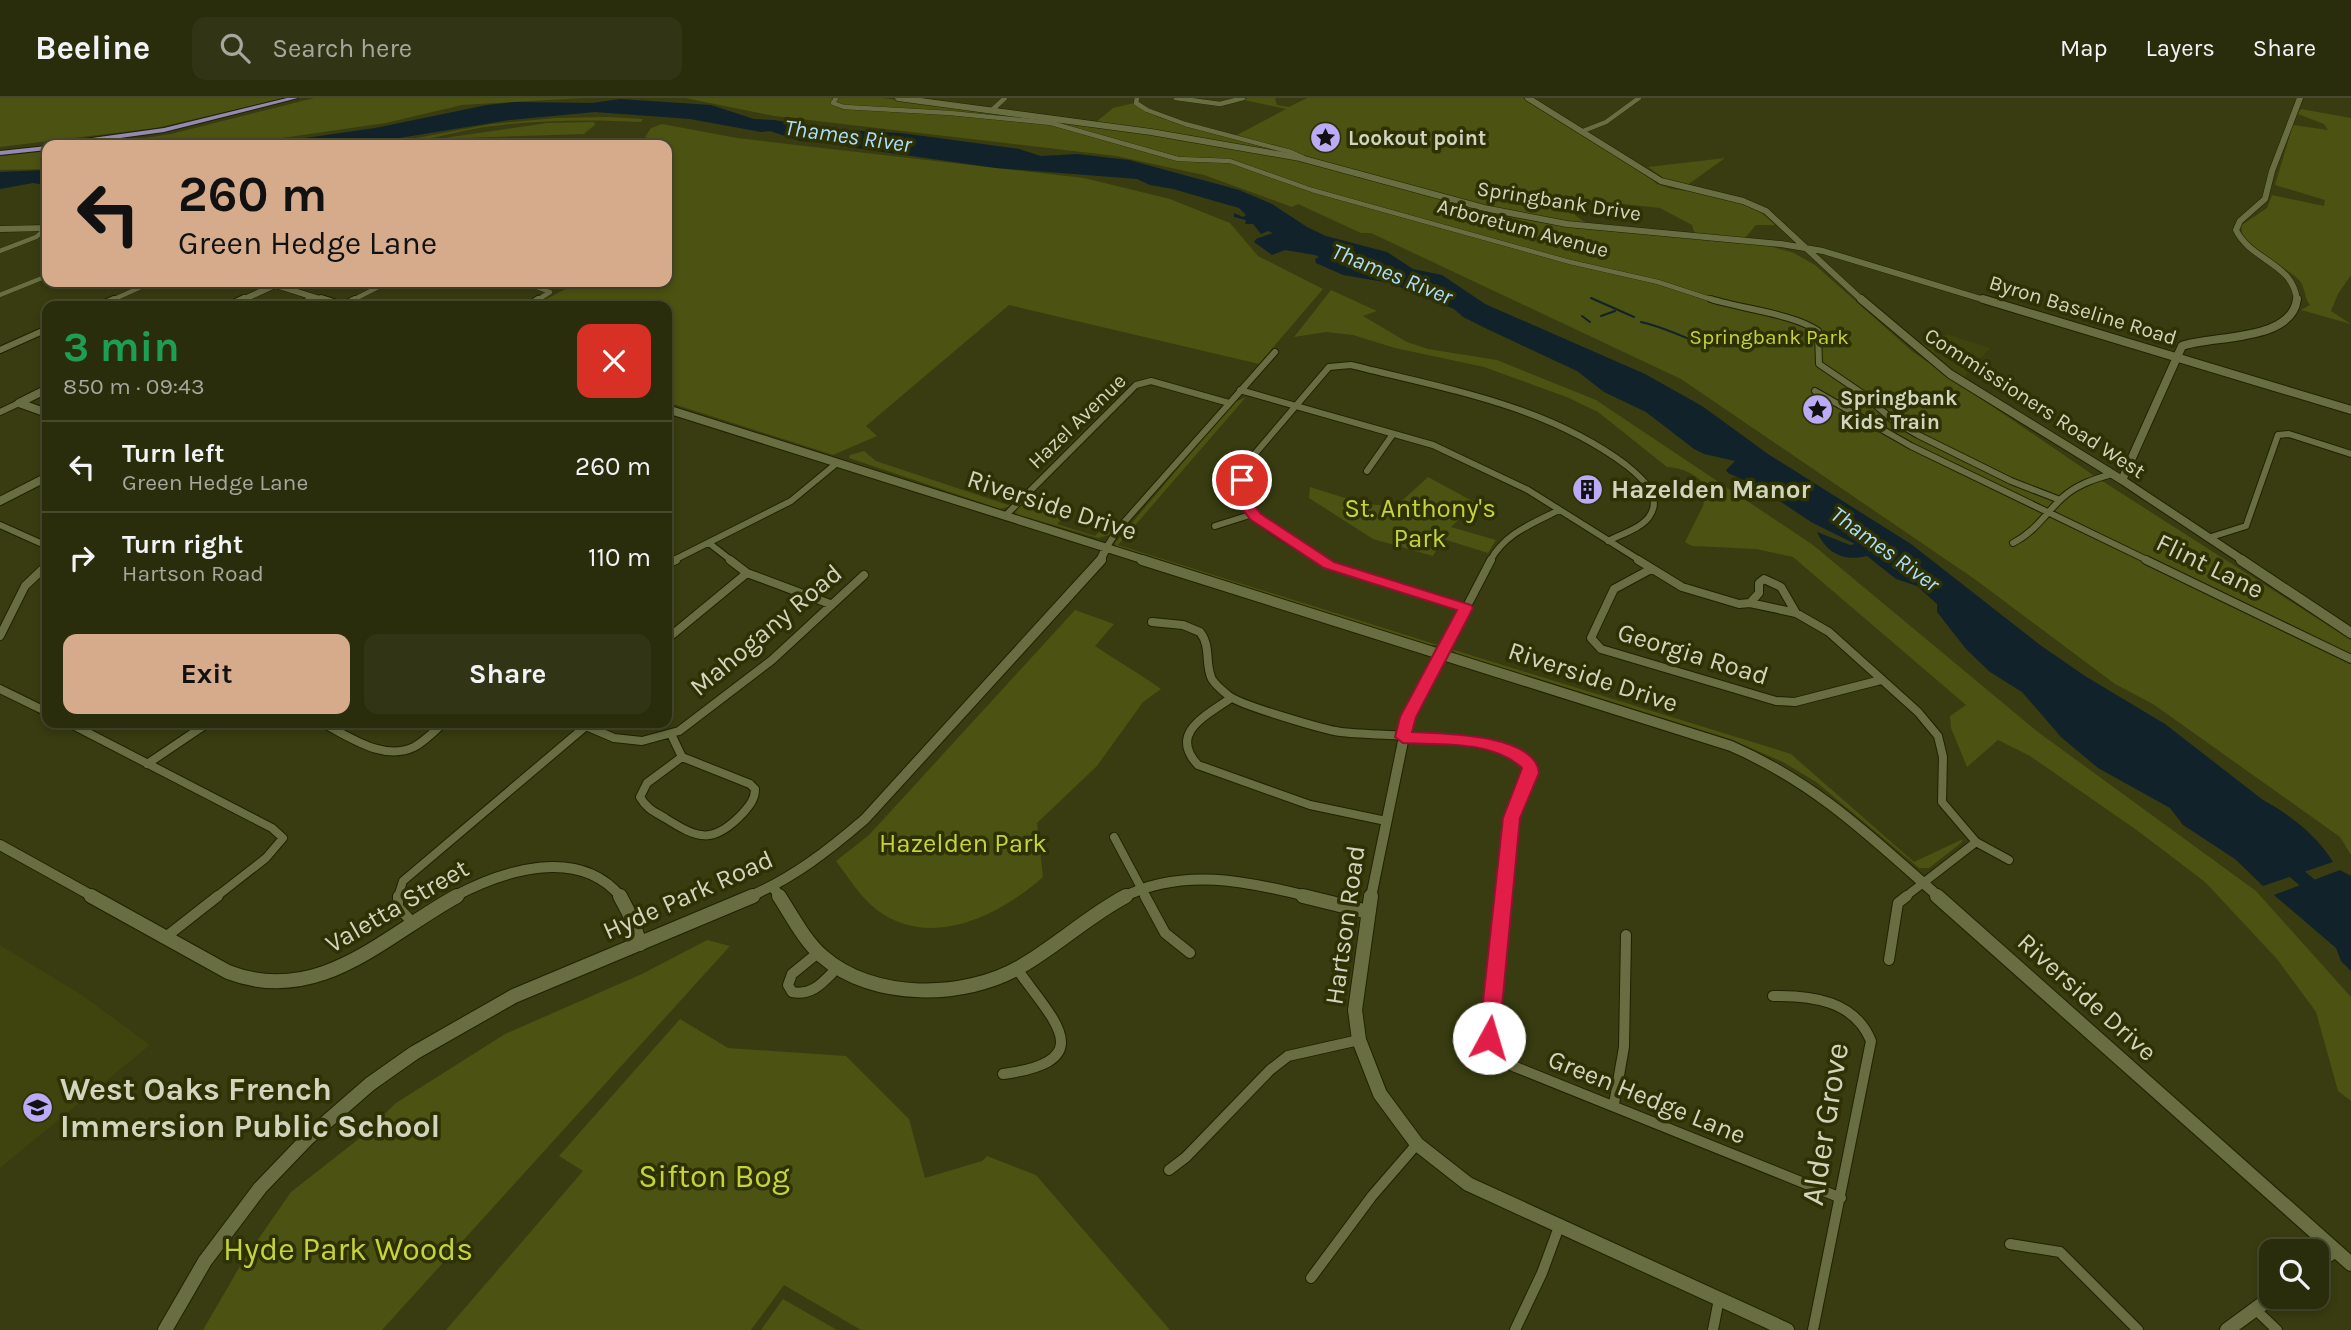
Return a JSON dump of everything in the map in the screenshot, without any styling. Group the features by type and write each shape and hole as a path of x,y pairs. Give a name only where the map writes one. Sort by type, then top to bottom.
{"main road":[{"path":"89,140 189,125 295,98"},
{"path":"105,140 194,126 302,98"},
{"name":"Springbank Drive","path":"898,98 1151,132 1307,159 1513,215 1567,224 1805,247"},
{"name":"Commissioners Road West","path":"1528,98 1661,181 1689,190 1726,196 1759,207 1778,219 1838,279 1920,352 1950,374 2122,480 2351,633"},
{"path":"2122,480 2182,346 2200,339 2270,329 2290,319 2297,292 2293,281 2249,248 2236,230 2239,222 2260,206 2265,198 2272,172 2301,98"},
{"path":"0,152 42,148"},
{"path":"0,229 42,228"},
{"path":"1781,244 1790,241 1793,235 1854,259"},
{"path":"1742,241 1794,252 1814,261 1838,279"},
{"name":"Byron Baseline Road","path":"1805,247 1854,259 2351,410"},
{"path":"1816,258 1826,253 1854,259"},
{"path":"240,301 271,287"},
{"path":"282,287 327,301"},
{"path":"19,402 42,391"},
{"path":"19,402 42,411"},
{"name":"Riverside Drive","path":"672,411 1731,746 1769,762 1793,775 1838,808 2351,1264"},
{"path":"0,501 42,480"},
{"name":"Hyde Park Road","path":"165,1330 205,1261 241,1211 280,1166 336,1112 414,1053 514,996 773,887 828,851 865,820 1099,564 1106,548"},
{"name":"Hartson Road","path":"1442,654 1408,717 1368,912 1356,985 1355,1010 1359,1040 1380,1094 1417,1144 1468,1184 1787,1330"},
{"name":"Valetta Street","path":"0,845 228,972 255,981 284,980 341,968 389,941 474,885 499,875 555,866 593,876 618,892 628,905 640,944"},
{"path":"773,887 819,953 837,968 866,980 900,989 943,991 992,981 1017,969 1114,902 1159,883 1191,879 1229,880 1368,912"},
{"path":"2329,1254 2334,1250"},
{"path":"2227,1330 2259,1306"}],"street":[{"name":"Arboretum Avenue","path":"838,98 834,103 837,105 950,113 1074,128 1125,146 1178,159 1230,161 1301,187 1570,262 1627,273 1742,309 1805,322 1818,331 1819,364 1863,394 1886,415 1917,435 2060,500"},
{"path":"992,110 1005,98"},
{"path":"1138,98 1136,103 1141,108 1163,117 1291,152 1307,159"},
{"path":"1175,98 1204,103 1242,99"},
{"path":"1583,131 1594,129 1608,121 1639,98"},
{"path":"0,251 42,232"},
{"path":"0,295 42,278"},
{"path":"109,301 141,287"},
{"path":"352,301 378,287"},
{"path":"535,301 550,292 536,287"},
{"path":"307,301 315,297"},
{"path":"0,350 42,331"},
{"name":"Hyde Park Road","path":"1106,548 1119,528 1275,352"},
{"path":"1466,608 1329,565 1253,514 1246,505 1242,480 1248,462 1329,367 1339,364 1488,400 1533,414 1592,442 1625,463 1653,491 1655,504 1648,518 1608,541"},
{"name":"Hazel Avenue","path":"1004,516 1143,381 1229,403"},
{"path":"1240,390 1455,454 1528,490 1651,569 1691,591 1740,604 1750,603 1796,613 1829,632 1918,712 1938,736 1942,757 1942,802 1976,842 2009,860"},
{"name":"Flint Lane","path":"1815,391 1912,446 2351,659"},
{"path":"0,412 19,402"},
{"path":"1367,471 1393,434"},
{"path":"2208,538 2246,526 2278,435 2289,434 2351,454"},
{"path":"672,562 791,501 837,463"},
{"path":"2013,543 2032,535 2060,500 2070,492 2094,478 2112,474"},
{"name":"Arboretum Avenue","path":"2025,486 2053,492 2070,492"},
{"name":"Hartson Road","path":"1442,654 1497,548 1510,535 1559,510"},
{"path":"1215,526 1253,514"},
{"path":"0,525 42,544"},
{"path":"709,543 747,573 830,604"},
{"name":"Georgia Road","path":"1651,569 1614,589 1591,638 1594,644 1613,653 1776,701 1795,702 1881,680"},
{"path":"0,636 24,586 42,570"},
{"path":"672,635 747,573"},
{"name":"Mahogany Road","path":"591,728 614,738 642,741 671,734 772,660 864,575"},
{"path":"1750,603 1759,593 1759,583 1764,579 1775,581 1783,587 1796,613"},
{"path":"1152,622 1181,624 1203,634 1208,640 1211,678 1231,698 1186,736 1183,748 1187,756 1198,765 1310,805 1387,821"},
{"path":"0,690 42,710"},
{"name":"Green Hedge Lane","path":"1231,698 1320,727 1477,742 1520,756 1530,766 1531,773 1512,818 1489,1038 1499,1053 1513,1066 1614,1104 1841,1198"},
{"path":"79,728 272,828 283,838 266,858 167,936"},
{"path":"147,764 201,728"},
{"path":"333,728 383,751 400,752 414,746 437,728"},
{"path":"413,923 398,907 398,892 404,881 577,728"},
{"path":"671,734 682,757"},
{"path":"682,757 750,784 755,789 755,797 721,831 709,835 693,835 643,803 640,797 647,783 682,757"},
{"path":"1114,837 1140,891 1165,933 1190,953"},
{"path":"1889,960 1896,908 1923,883 1976,842"},
{"path":"1614,1104 1624,1047 1626,935"},
{"path":"819,953 792,974 788,985 792,992 804,994 818,986 837,968"},
{"path":"1003,1074 1030,1070 1053,1060 1063,1043 1060,1030 1017,969"},
{"name":"Alder Grove","path":"1773,996 1799,994 1847,1010 1863,1022 1871,1041 1813,1330"},
{"path":"1169,1170 1186,1157 1270,1070 1289,1056 1359,1040"},
{"path":"1311,1278 1372,1196 1417,1144"},
{"path":"1515,1330 1542,1273 1560,1224"},
{"path":"2010,1244 2060,1252 2138,1330"},
{"path":"1713,1330 1719,1299"},
{"path":"2255,1309 2277,1330"}],"shaded area":[{"path":"1947,334 1990,348 1964,377 1916,346"},
{"name":"West Oaks French Immersion Public School","path":"0,945 82,995 150,1045 0,1168"}],"green space":[{"path":"0,98 285,98 156,128 0,147"},
{"path":"314,98 584,98 462,105 386,123 268,140 131,140 171,134"},
{"name":"Springbank Park","path":"685,98 883,98 1095,126 1290,157 1508,217 1574,228 1766,245 1794,253 1815,265 1913,352 2096,477 2351,640 2351,855 2340,837 2153,704 2115,684 1976,580 1681,379 1371,233 1361,233 1298,204 1292,207 1204,175 1116,156 774,116"},
{"path":"1275,98 1277,105 1289,107 1307,98 1523,98 1628,161 1657,184 1672,189 1719,195 1756,208 1775,225 1756,225 1745,238 1695,234 1692,225 1660,208 1577,199 1575,215 1587,224 1489,208 1235,136 1286,109 1244,100"},
{"path":"1134,103 1158,117 1291,154 1095,123 1113,108"},
{"path":"2301,109 2351,118 2351,275 2338,294 2331,311 2351,324 2301,310 2310,305 2299,280 2254,248 2242,233 2242,225 2267,208 2272,195 2324,206 2325,200 2275,185 2293,125 2328,130 2324,124 2298,114"},
{"path":"555,118 643,119 641,122 562,121 504,125 421,140 405,140 492,124"},
{"path":"547,123 596,124 584,134 437,139"},
{"path":"662,124 737,138 1084,178 1170,199 1230,223 1258,256 1323,289 1259,364 1009,305 866,426 877,436 833,455 672,404 672,301 543,301 569,287 672,287 672,140 652,140 645,137 651,128"},
{"path":"42,152 42,169 0,170 0,156"},
{"path":"1725,158 1686,186 1665,179 1648,167"},
{"path":"1331,290 1377,311 1363,316 1407,342 1428,349 1497,360 1596,400 1813,545 2038,732 2256,891 2351,997 2351,1101 2338,1091 2316,1012 2277,959 2205,882 2138,831 2030,756 1998,740 1967,767 1951,728 1950,716 1966,705 1793,557 1756,549 1692,546 1685,542 1703,506 1707,487 1694,475 1667,467 1598,412 1569,398 1484,367 1395,348 1353,335 1326,332 1294,337"},
{"path":"1246,397 1118,545 1438,645 1429,645 1116,547 1115,543 1233,403"},
{"path":"864,451 876,461 1011,506 1000,509 849,458 850,455"},
{"name":"St. Anthony's Park","path":"1428,477 1476,503 1451,527 1496,540 1488,553 1443,539 1433,556 1373,539 1309,498 1310,487 1361,503 1395,507"},
{"path":"1021,503 1064,517 1057,524 1095,536 1105,526 1112,530 1109,535 1098,538 1019,515 1015,512"},
{"name":"Hazelden Park","path":"1075,610 1114,624 1095,646 1161,689 1143,702 1097,766 1037,823 1043,877 1006,904 964,923 920,927 898,922 877,910 860,893 836,861 869,835"},
{"path":"1451,649 1791,754 1914,862 1963,839 1929,868 1919,868 1816,782 1783,762 1730,739 1457,654"},
{"name":"Hyde Park Woods","path":"707,940 730,946 382,1330 203,1330 243,1261 291,1192 360,1138 396,1103 505,1034 642,974"},
{"name":"Sifton Bog","path":"680,1019 728,1048 846,1056 909,1119 925,1178 982,1161 987,1156 1036,1175 1170,1330 861,1330 784,1285 751,1330 446,1330 583,1171 559,1156"},
{"path":"783,1299 837,1330 761,1330"}],"water":[{"path":"620,99 711,105 754,119 829,129 901,133 1019,149 1041,156 1077,154 1129,160 1239,190 1272,204 1326,236 1387,252 1413,269 1442,275 1485,304 1645,374 1702,406 1768,454 1911,544 2040,645 2085,676 2165,724 2263,800 2302,826 2333,862 2263,886 2235,859 2183,825 2170,808 2098,768 2061,737 2022,692 1990,672 1966,649 1937,612 1937,604 1917,586 1896,579 1867,556 1843,557 1831,550 1817,532 1850,545 1855,544 1811,522 1757,486 1728,473 1726,470 1735,461 1694,449 1646,412 1604,392 1577,371 1463,317 1454,309 1390,283 1343,275 1316,263 1315,259 1319,257 1315,255 1285,250 1272,255 1254,242 1273,233 1268,231 1261,234 1253,224 1245,224 1246,220 1234,217 1234,213 1243,217 1246,215 1239,208 1150,185 1137,179 996,168 848,147 843,144 800,141 770,131 761,132 690,119 595,112 510,120 387,140 291,140 375,128 487,105 515,102 592,103"},
{"path":"42,170 42,184 33,183 0,189 0,172"},
{"path":"2340,870 2351,876 2351,971 2341,961 2336,948 2274,895"}],"waterway":[{"path":"1591,298 1634,317"},
{"path":"1601,316 1615,311"},
{"path":"1582,316 1590,322"},
{"path":"1641,322 1702,344"},
{"name":"Thames River","path":"2284,863 2351,919"}],"place":[{"name":"Lookout point","path":"1325,138"},
{"name":"Springbank Kids Train","path":"1817,410"},
{"name":"Hazelden Manor","path":"1588,489"},
{"name":"West Oaks French Immersion Public School","path":"37,1107"}],"route":[{"path":"1242,480 1246,505 1256,517 1329,565 1360,577 1466,608 1408,717 1403,737 1477,742 1520,756 1530,766 1531,773 1512,818 1489,1038"}]}
